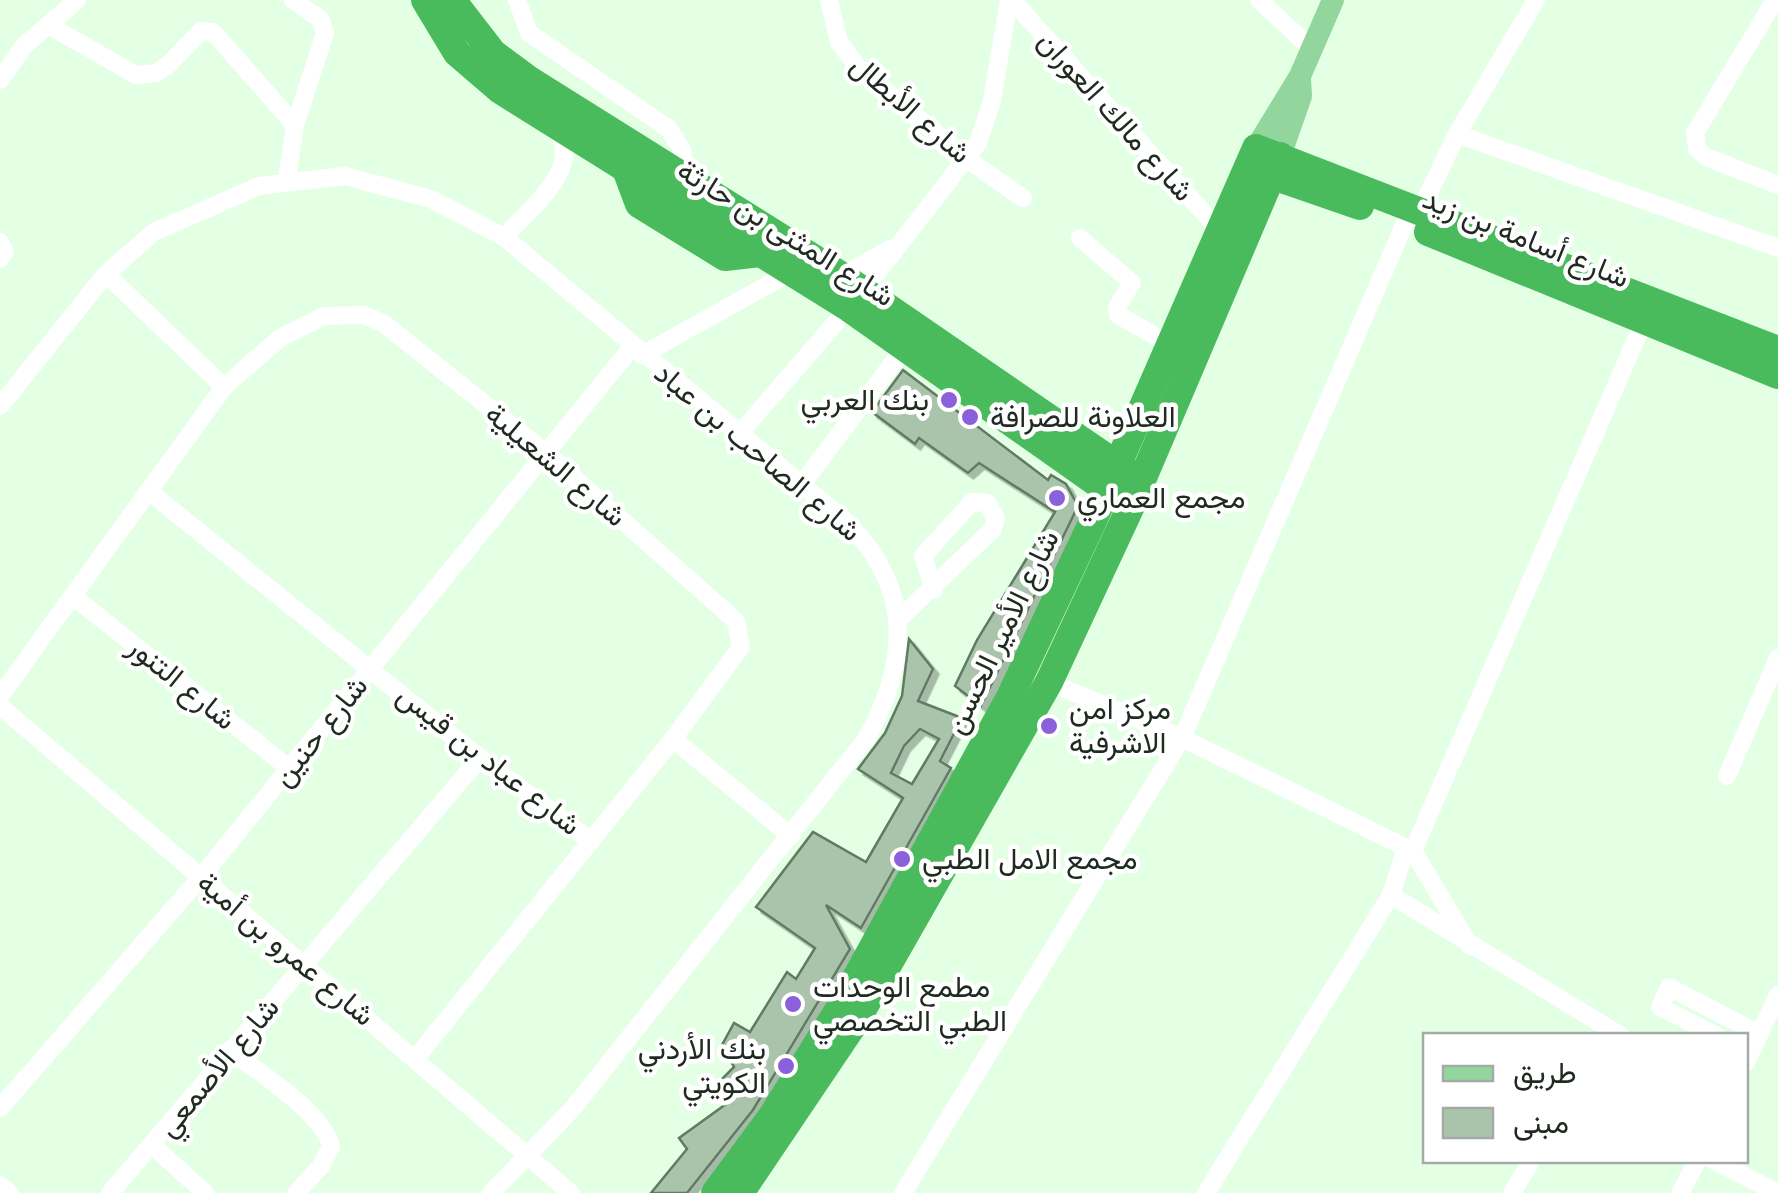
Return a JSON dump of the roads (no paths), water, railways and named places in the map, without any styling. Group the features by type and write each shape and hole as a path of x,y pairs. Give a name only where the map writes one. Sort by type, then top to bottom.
{"highway":[{"name":"شارع المثنى بن حارثة","path":"425,0 457,54 552,126 791,272 852,291 905,347 1083,457"},
{"name":"شارع المثنى بن حارثة","path":"452,0 466,24 516,70 686,177 1136,493"},
{"name":"شارع الأمير الحسن","path":"740,1193 856,1021 1022,703 1093,520 1220,232 1270,172"},
{"name":"شارع الأمير الحسن","path":"715,1193 772,1116 1022,703 1049,682 1136,493 1270,172"},
{"name":"شارع أسامة بن زيد","path":"1270,172 1413,216 1778,350"},
{"name":"شارع أسامة بن زيد","path":"1413,216 1644,321 1778,375"},
{"path":"1093,520 1083,457 1136,425"}],"main road":[{"name":"شارع الأمير الحسن","path":"1270,172 1301,96 1300,76 1332,0"}],"street":[{"path":"0,80 24,46 77,0"},
{"path":"287,179 295,125 326,32 321,20 293,0"},
{"path":"517,0 529,33 668,129 682,150 686,177"},
{"name":"شارع الأبطال","path":"829,0 834,28 846,55 968,159 1023,198"},
{"path":"741,432 852,291 902,240 968,159 987,123 1011,0"},
{"name":"شارع مالك العوران","path":"1011,0 1220,232"},
{"path":"1259,0 1312,49"},
{"path":"903,1193 1182,738 1413,216 1536,0"},
{"path":"1775,0 1695,133 1697,149 1706,156 1778,186"},
{"path":"48,24 136,75 156,73 201,30 213,32 295,125"},
{"path":"504,237 561,172 566,148 552,126"},
{"path":"1458,134 1778,248"},
{"name":"شارع الصاحب بن عباد","path":"4,394 106,274 154,232 227,198 287,179 327,174 362,179 431,199 504,237 802,484 856,531 877,558 892,588 896,622 895,669 877,720 791,836 574,1107 491,1193"},
{"path":"1080,238 1132,283 1118,307 1118,316 1170,345"},
{"path":"852,291 902,240"},
{"path":"0,242 5,251 0,259"},
{"path":"637,351 791,272"},
{"path":"106,274 224,387"},
{"name":"شارع الشعيلية","path":"0,696 224,387 257,355 302,325 324,316 364,315 383,323 545,452 736,621 741,647 673,739 415,1059"},
{"path":"1206,1193 1391,895 1644,321"},
{"path":"802,484 905,347"},
{"name":"شارع حنين","path":"0,1108 201,877 545,452 637,351"},
{"name":"شارع عباد بن قيس","path":"151,492 372,666 480,758 591,841"},
{"path":"896,622 934,590 993,528 996,518 987,503 972,502 923,556 934,590"},
{"name":"شارع التنور","path":"74,597 290,769"},
{"path":"1727,776 1778,658"},
{"path":"1049,682 1182,738 1409,850 1470,946"},
{"name":"شارع عمرو بن أمية","path":"0,706 570,1193"},
{"path":"673,739 791,836"},
{"name":"شارع الأصمعي","path":"110,1193 480,758"},
{"path":"1391,895 1614,1033"},
{"path":"1711,1033 1660,1007 1669,987 1759,1034"},
{"path":"1748,1053 1778,994"},
{"path":"230,1050 317,1120 328,1134 332,1147 322,1166 296,1193"},
{"path":"152,1145 204,1193"},
{"path":"1512,1193 1530,1163"},
{"path":"1680,1193 1696,1163"},
{"path":"1718,1163 1778,1193"},
{"path":"0,1185 10,1193"}],"place":[{"name":"بنك العربي","path":"949,400"},
{"name":"العلاونة للصرافة","path":"970,417"},
{"name":"مجمع العماري","path":"1057,498"},
{"name":"مركز امن الاشرفية","path":"1049,726"},
{"name":"مجمع الامل الطبي","path":"902,859"},
{"name":"مطمع الوحدات الطبي التخصصي","path":"793,1004"},
{"name":"بنك الأردني الكويتي","path":"786,1066"}]}
